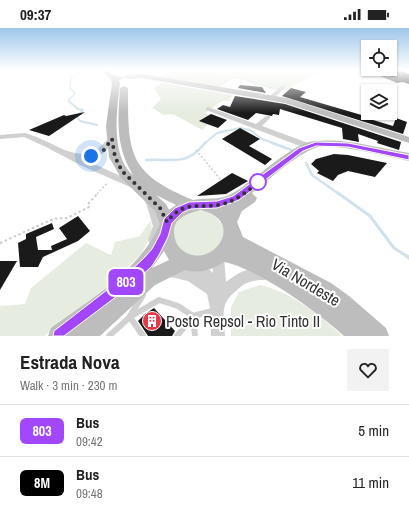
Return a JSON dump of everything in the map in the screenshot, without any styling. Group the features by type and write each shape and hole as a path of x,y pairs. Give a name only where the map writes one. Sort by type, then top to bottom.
{"main road":[{"path":"116,84 112,139 117,164 134,185 160,208 172,252 189,262"},
{"path":"124,84 122,123 124,146 129,160 137,172 149,184 172,198 189,205 210,206 225,203 236,198 308,146 324,143 341,144 409,157"},
{"path":"186,84 287,101 409,140"},
{"path":"84,336 158,273 189,262 207,262 220,255 229,244 230,227 237,207 308,153 325,147 344,148 409,162"},
{"path":"59,336 115,291 148,262 156,252 166,228 178,210 189,205"},
{"path":"210,206 222,213 230,227"},
{"name":"Via Nordeste","path":"230,227 237,242 249,250 324,290 342,303 378,336"},
{"name":"Via Nordeste","path":"220,255 244,259 274,275 326,306 359,336"}],"street":[{"path":"271,98 282,88"},
{"path":"208,109 308,146"},
{"path":"257,127 268,117"},
{"path":"0,137 25,135 134,185"},
{"path":"69,155 87,157 99,154 112,139"},
{"path":"115,291 147,254 156,236 158,226 157,218 150,200"},
{"path":"218,336 216,299 220,255"},
{"path":"189,262 209,278 216,299"},
{"path":"158,273 180,272 194,277 216,299"},
{"path":"216,299 228,287 241,278 255,274 274,275"}],"lane":[{"path":"130,317 146,289 158,273"},
{"path":"177,336 193,316 216,299"},
{"path":"109,336 130,317 158,300 178,306 193,316"},
{"path":"193,316 195,336"},
{"path":"130,317 143,336"}],"path":[{"path":"265,84 282,88"},
{"path":"196,150 221,180"},
{"path":"0,243 21,236 53,219 67,218 89,207 88,204 105,184 115,177"}],"shaded area":[{"path":"160,84 172,84 233,95 229,101 222,101 205,113 215,118 202,130 173,114 164,115 152,108 161,99 154,88"},
{"path":"196,84 223,84 217,88"},
{"path":"257,84 296,84 289,88 283,87 275,90"},
{"path":"197,210 211,213 217,218 225,231 221,246 202,256 186,253 174,243 173,228 182,215"},
{"path":"151,220 152,233 142,253 116,279 78,310 44,336 0,336 0,306 25,304 31,288 86,243 111,255 115,242 140,236"},
{"path":"260,285 294,298 314,312 342,336 231,336 231,307 239,292"}],"building":[{"path":"240,85 262,87 266,93 238,88"},
{"path":"291,88 306,92 300,97 361,115 361,120 373,120 393,126 397,118 407,122 403,134 282,96"},
{"path":"235,96 285,104 401,142 399,150 377,143 378,141 358,134 359,142 343,139 342,128 280,109 279,115 273,114 272,116 256,113 248,120 217,109 223,105 230,107"},
{"path":"85,112 49,136 29,130 64,115 66,116"},
{"path":"211,114 227,120 218,128 199,121"},
{"path":"240,128 260,139 249,146 272,159 265,165 222,139"},
{"path":"334,154 348,155 387,163 375,177 348,171 338,175 333,181 317,173 319,171 311,164 316,159"},
{"path":"232,173 248,181 226,194 197,196"},
{"path":"78,216 90,231 78,241 43,257 38,267 20,267 18,243 26,239 26,234 52,223 54,229 36,237 38,250 52,250 51,246 67,239 59,228"},
{"path":"0,261 17,261 0,290"},
{"name":"Posto Repsol - Rio Tinto II","path":"154,308 175,331 172,336 148,336 138,321"}],"waterway":[{"path":"70,84 70,89 75,93 68,101 71,103"},
{"path":"70,102 78,109 83,110 79,114"},
{"path":"76,116 80,121 97,125"},
{"path":"204,144 217,133 240,128 250,130 262,139 276,144"},
{"path":"272,143 292,150"},
{"path":"146,160 178,160 192,156 204,144"},
{"path":"306,163 312,175 339,194"},
{"path":"338,193 370,216 394,248 408,257"}],"bus line":[{"name":"803","path":"59,336 129,280 148,262 156,252 165,234 167,222 178,210 189,205 217,205 236,198 301,150 316,144 335,143 409,157"}],"place":[{"name":"Posto Repsol - Rio Tinto II","path":"152,321"}],"route":[{"path":"91,156 99,154 103,151 112,139 117,164 125,175 160,208 167,222 178,210 189,205 201,204 210,206 225,203 236,198 260,181 258,182"}]}
